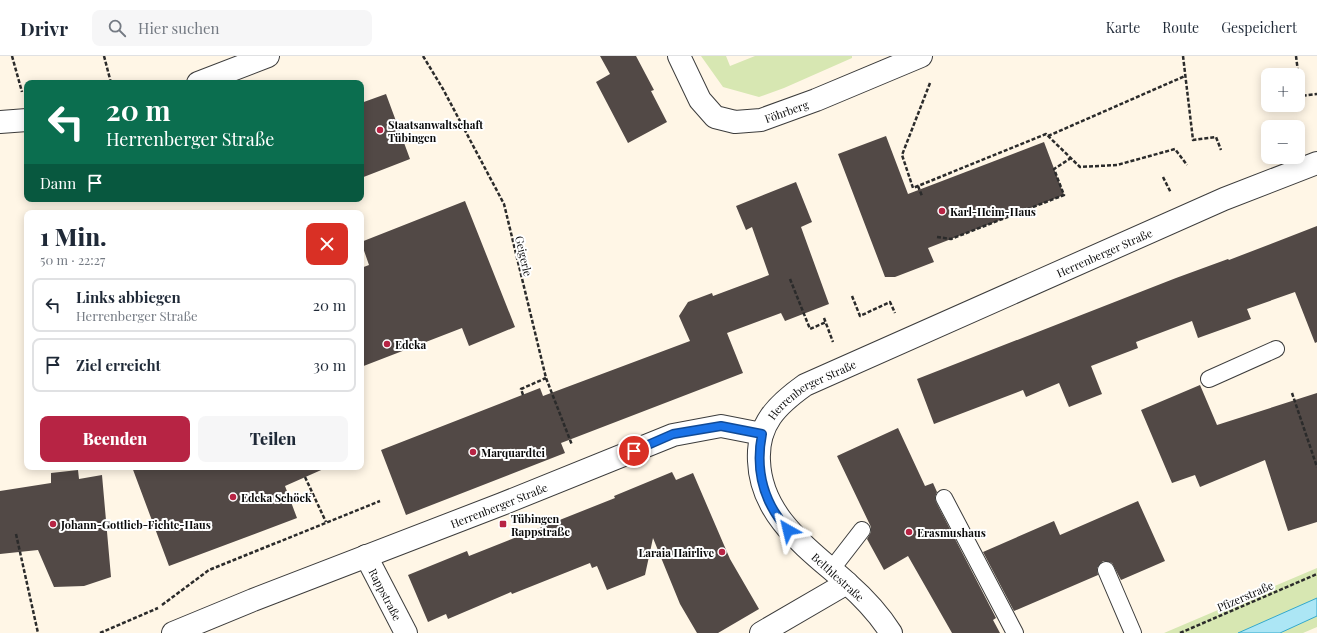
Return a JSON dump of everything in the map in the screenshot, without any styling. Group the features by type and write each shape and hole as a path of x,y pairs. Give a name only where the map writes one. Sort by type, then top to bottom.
{"street":[{"path":"206,80 268,56"},
{"name":"Föhrberg","path":"679,56 700,100 715,117 735,122 761,120 816,100 921,56"},
{"path":"0,122 24,120"},
{"name":"Herrenberger Straße","path":"172,633 583,472 673,434 721,426 762,434 770,415 786,399 805,385 1224,199 1317,163"},
{"name":"Belthlestraße","path":"762,434 758,452 759,475 768,500 781,522 803,546 879,614 891,633"},
{"name":"Rappstraße","path":"366,556 406,633"},
{"path":"761,633 839,577"}],"lane":[{"path":"1208,379 1276,349"},
{"path":"944,498 1015,633"},
{"path":"839,577 862,530"},
{"path":"1106,570 1133,633"}],"path":[{"path":"12,56 23,98"},
{"path":"104,56 110,80"},
{"name":"Geigerle","path":"423,56 443,89 504,204 546,378 583,472"},
{"path":"1183,56 1193,140 1216,137 1221,150"},
{"path":"1296,56 1301,96 1317,94"},
{"path":"931,80 902,155 913,188 1046,134 1048,136 1185,76"},
{"path":"1048,136 1080,167 1117,165 1176,149 1187,165"},
{"path":"937,237 951,239 1064,195 1054,170 1071,158"},
{"path":"918,186 922,196"},
{"path":"790,279 810,329 826,322"},
{"path":"852,296 860,316 890,302 895,313"},
{"path":"824,318 834,346"},
{"path":"523,395 521,389 546,378"},
{"path":"1292,393 1317,467"},
{"path":"305,477 326,522"},
{"path":"291,502 312,494"},
{"path":"100,633 161,606 209,570 380,501"},
{"path":"16,534 38,633"},
{"name":"Pfizerstraße","path":"1180,633 1317,574"}],"green space":[{"path":"701,56 726,56 730,66 755,56 852,56 852,58 784,88 759,97 723,87"},
{"path":"1317,568 1317,627 1303,633 1164,633"}],"water":[{"path":"1317,598 1317,616 1280,633 1238,633"}],"building":[{"path":"600,56 636,56 654,90 651,91 667,122 628,143 596,82 610,74"},
{"name":"Staatsanwaltschaft Tübingen","path":"386,94 410,159 364,177 364,102"},
{"name":"Karl-Heim-Haus","path":"886,136 908,194 1044,142 1064,195 928,248 934,262 895,277 885,277 838,154"},
{"path":"796,182 812,222 801,227 829,304 785,321 781,313 727,333 743,373 561,443 565,453 406,515 381,450 540,388 543,396 690,341 679,316 688,302 712,293 713,296 769,275 752,227 746,230 736,206"},
{"path":"465,201 515,327 469,346 462,328 364,366 364,267 369,265 364,251 364,241"},
{"path":"1317,226 1317,342 1315,343 1295,292 1247,309 1251,319 1198,338 1192,321 1136,342 1138,348 1091,366 1102,394 1069,407 1059,383 1026,397 1023,390 934,424 917,379 1176,278 1228,259 1229,260"},
{"path":"1200,385 1217,425 1317,393 1317,522 1288,531 1265,460 1200,487 1195,475 1172,483 1141,410"},
{"name":"Erasmushaus","path":"898,428 925,486 933,483 937,492 935,497 936,502 996,618 993,620 1000,633 952,633 908,556 884,570 867,539 871,532 871,527 837,456"},
{"name":"Johann-Gottlieb-Fichte-Haus","path":"78,470 79,479 102,475 111,577 84,586 54,587 38,550 0,554 0,491 51,483 51,473"},
{"path":"133,470 321,470 285,486 297,518 169,566"},
{"path":"672,472 676,480 693,473 730,559 759,609 718,633 697,633 680,604 653,538 645,575 607,590 597,566 592,568 590,563 512,594 511,592 448,619 446,614 428,622 408,575 467,551 469,556 615,498 614,496"},
{"path":"1138,501 1165,561 1121,580 1112,563 1103,561 1097,568 1098,575 1014,611 983,552 1054,521 1060,535"}],"place":[{"name":"Staatsanwaltschaft Tübingen","path":"380,130"},
{"name":"Karl-Heim-Haus","path":"942,211"},
{"name":"Edeka","path":"387,344"},
{"name":"Marquardtei","path":"473,452"},
{"name":"Edeka Schöck","path":"233,497"},
{"name":"Johann-Gottlieb-Fichte-Haus","path":"53,524"},
{"name":"Tübingen Rappstraße","path":"503,524"},
{"name":"Erasmushaus","path":"909,532"},
{"name":"Laraia Hairlive","path":"722,552"}],"route":[{"path":"634,451 673,434 721,426 743,429 762,434 758,452 759,475 768,500 781,522 788,530"}]}
